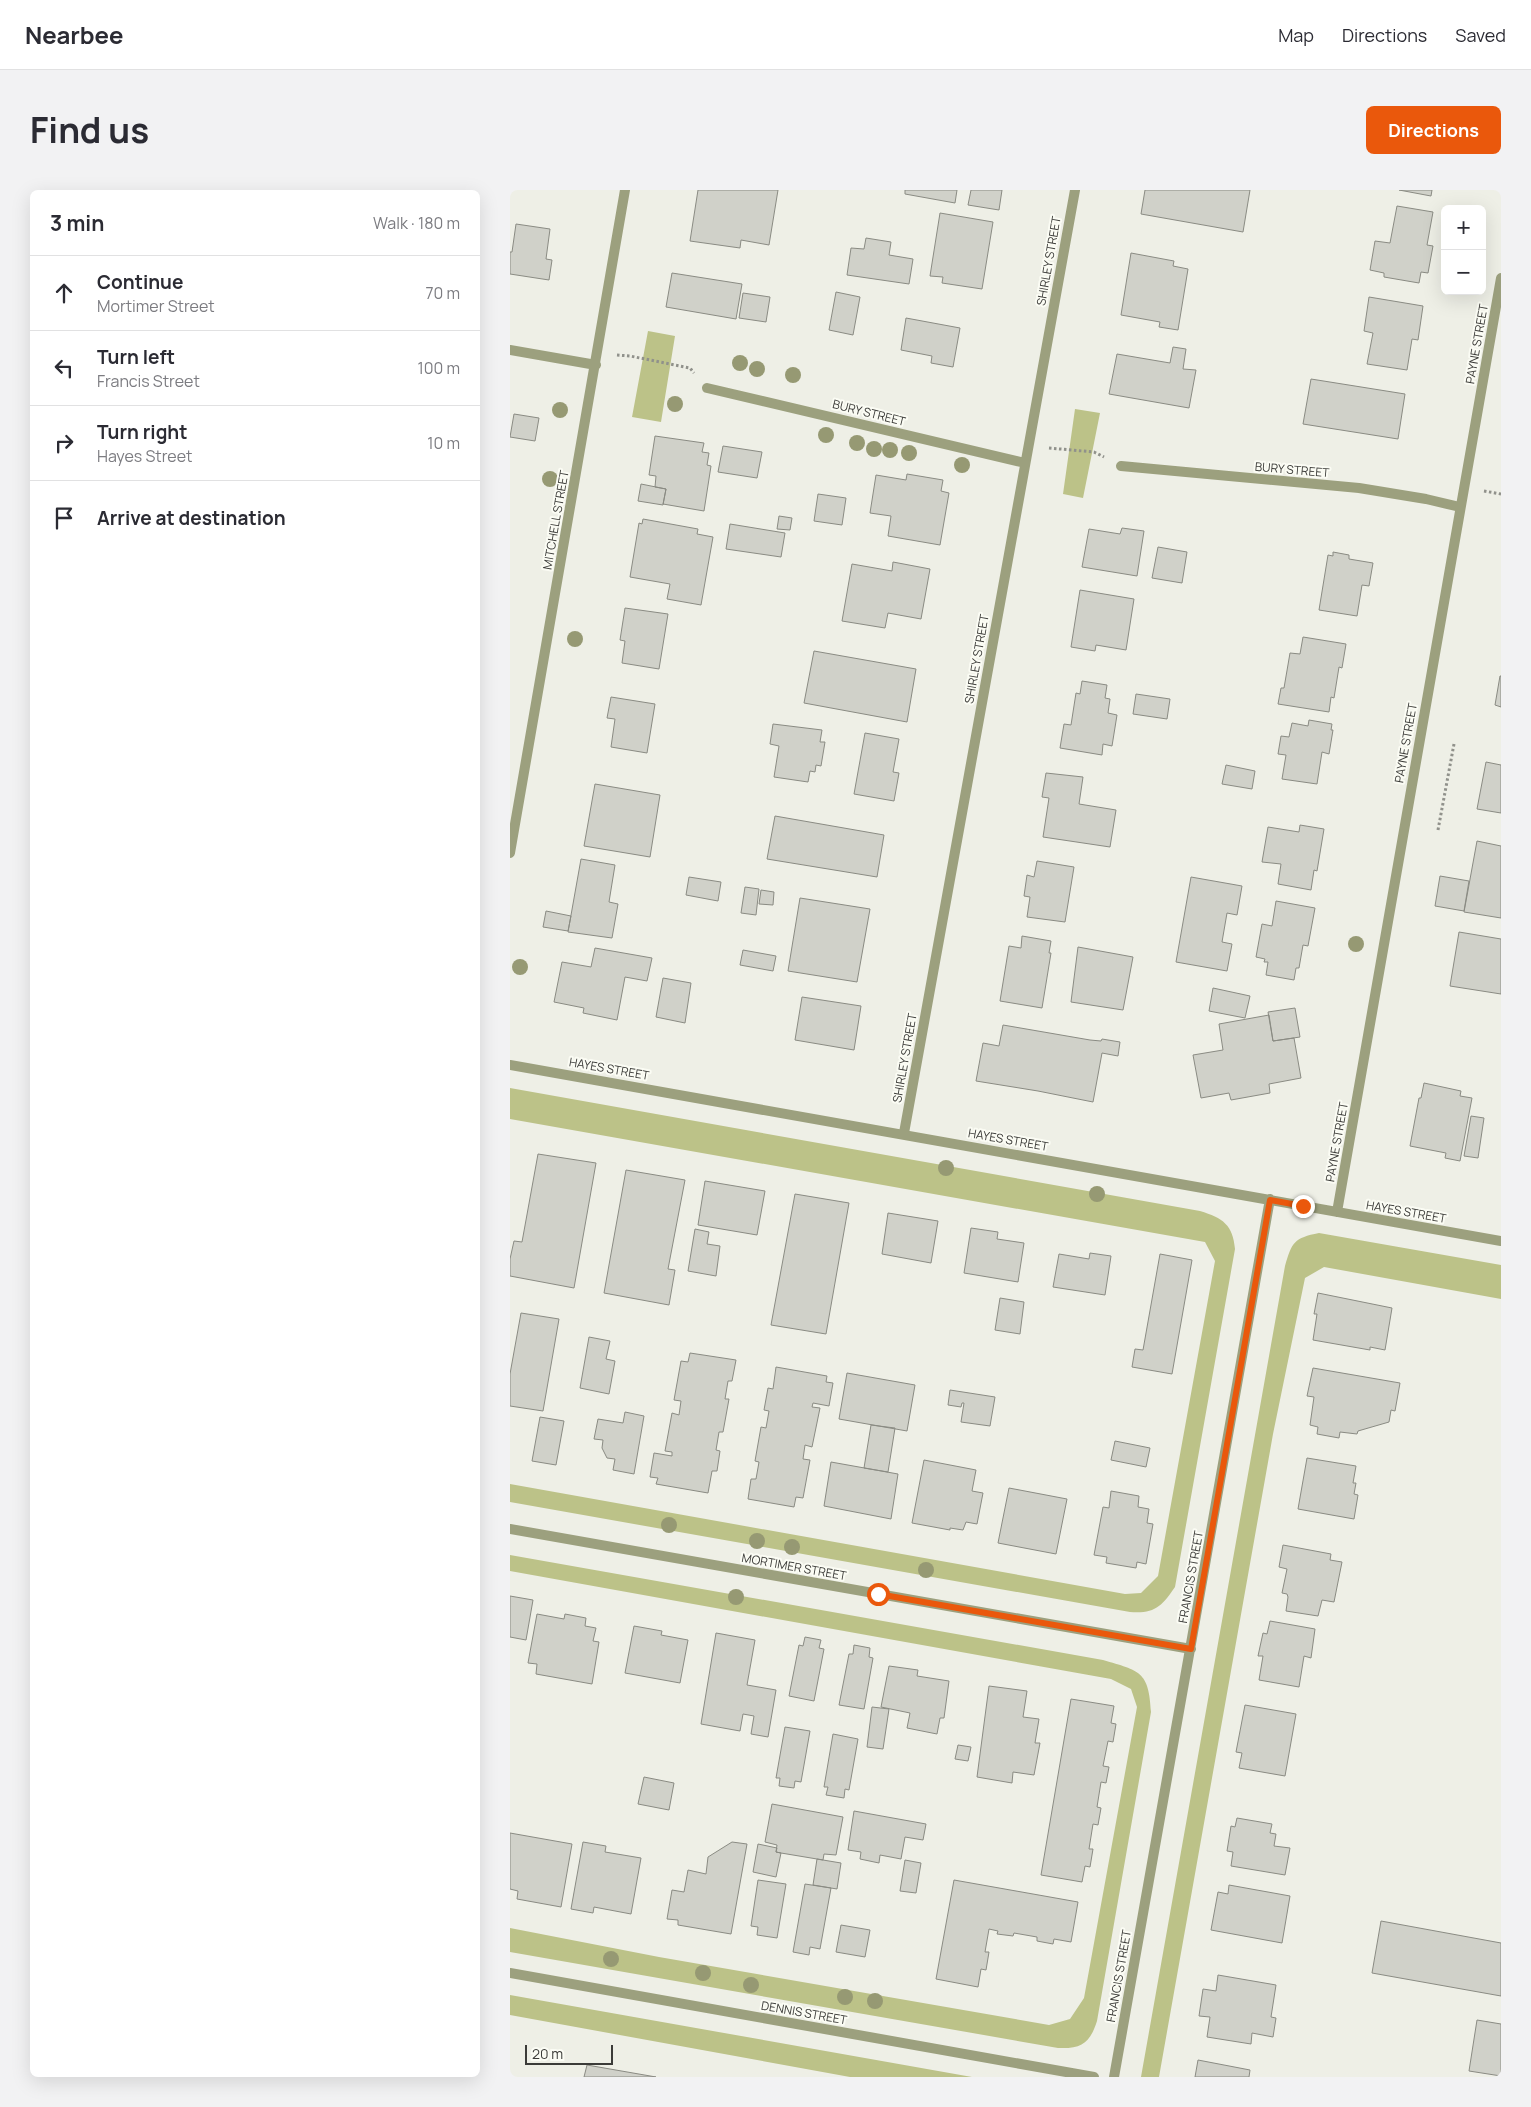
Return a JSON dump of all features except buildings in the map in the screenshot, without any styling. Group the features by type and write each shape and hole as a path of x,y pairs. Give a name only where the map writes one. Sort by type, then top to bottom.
{"street":[{"name":"MITCHELL STREET","path":"510,853 625,190"},
{"name":"SHIRLEY STREET","path":"904,1133 1075,190"},
{"name":"PAYNE STREET","path":"1337,1212 1501,278"},
{"path":"510,350 596,365"},
{"name":"BURY STREET","path":"707,388 1025,462"},
{"name":"BURY STREET","path":"1121,466 1359,488 1426,499 1460,507"},
{"name":"HAYES STREET","path":"510,1065 904,1133 1501,1241"},
{"name":"FRANCIS STREET","path":"1114,2077 1270,1200"},
{"name":"MORTIMER STREET","path":"510,1529 1191,1649"},
{"name":"DENNIS STREET","path":"510,1973 1094,2077"}],"path":[{"path":"596,365 620,354 690,368 707,388"},
{"path":"1025,462 1050,448 1094,452 1121,466"},
{"path":"1438,830 1454,744"}],"green space":[{"path":"648,331 675,336 661,422 632,417"},
{"path":"1075,409 1100,413 1083,498 1063,494"},
{"path":"510,1088 1200,1211 1221,1220 1232,1234 1235,1249 1175,1587 1170,1594 1162,1604 1152,1610 1130,1612 510,1502 510,1484 1125,1594 1141,1593 1158,1576 1215,1261 1205,1242 510,1119"},
{"path":"1319,1233 1501,1265 1501,1299 1324,1267 1305,1278 1273,1434 1159,2077 1141,2077 1285,1266 1295,1242 1304,1237"},
{"path":"510,1555 1103,1660 1134,1670 1140,1675 1145,1680 1148,1688 1151,1712 1097,2021 1088,2039 1079,2046 1058,2048 510,1952 510,1928 659,1957 1049,2025 1070,2019 1084,1998 1137,1707 1131,1689 1111,1679 510,1571"},
{"path":"510,1995 972,2077 850,2077 510,2015"}],"route":[{"path":"878,1594 1191,1649 1270,1200 1303,1206"}]}
